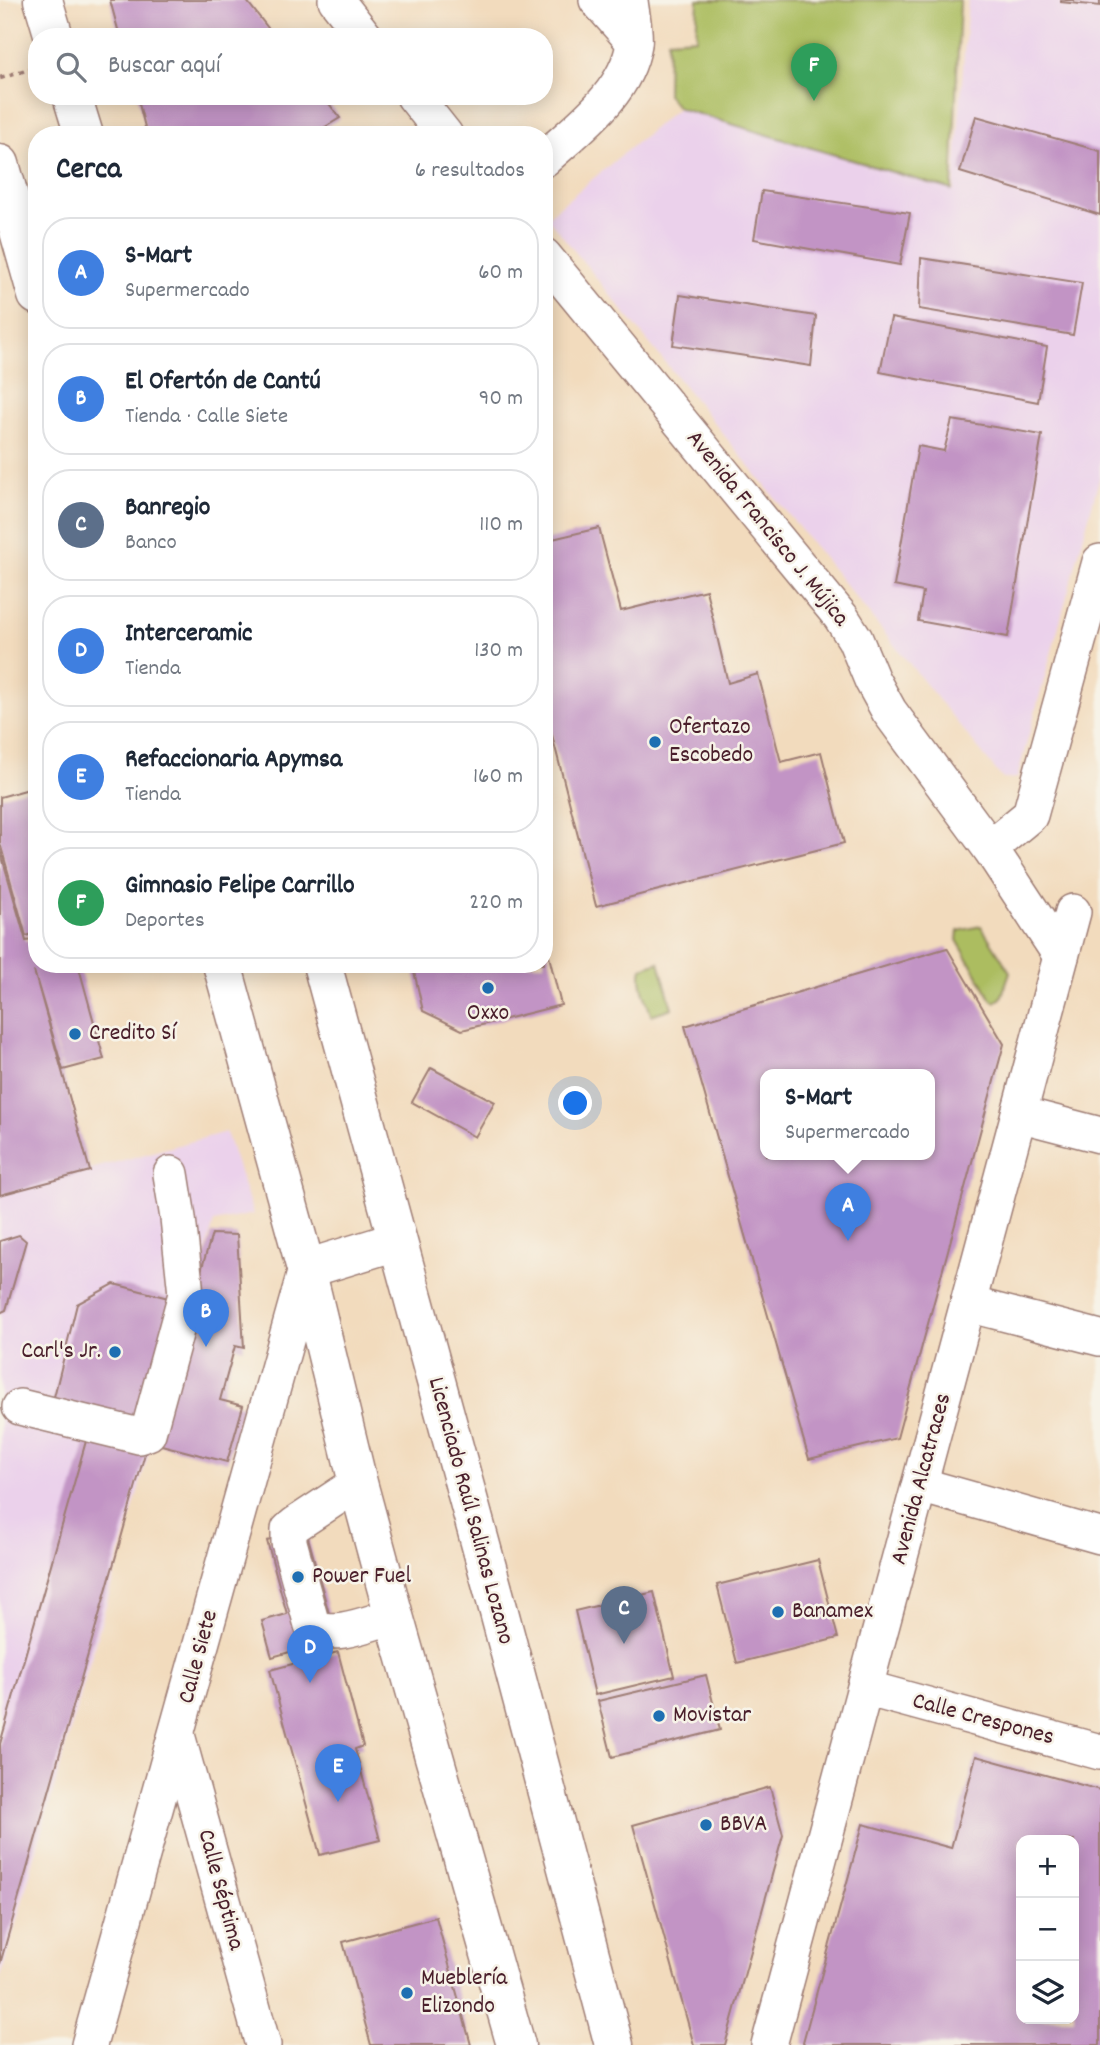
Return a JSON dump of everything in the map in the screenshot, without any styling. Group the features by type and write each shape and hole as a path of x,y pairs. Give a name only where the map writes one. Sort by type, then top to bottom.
{"main road":[{"path":"43,0 51,28"},
{"path":"75,105 81,126"},
{"path":"2,180 28,265"},
{"path":"224,973 306,1269 358,1483 394,1616 516,2045"},
{"name":"Licenciado Raúl Salinas Lozano","path":"325,973 614,2045"},
{"path":"306,1269 397,1241"}],"street":[{"path":"335,0 358,28"},
{"path":"597,0 634,42"},
{"path":"553,151 605,104 626,69 634,42 630,0"},
{"path":"421,105 438,126"},
{"name":"Avenida Francisco J. Mújica","path":"553,267 841,617 855,639 872,680 890,711 990,848 1061,956"},
{"path":"990,848 1030,815 1100,562"},
{"path":"1023,899 1086,916"},
{"name":"Avenida Alcatraces","path":"769,2045 1061,956 1086,916"},
{"path":"1019,1114 1100,1135"},
{"path":"20,1407 139,1436 148,1433 186,1294 171,1174"},
{"name":"Calle Siete","path":"89,2045 306,1269"},
{"path":"968,1304 1100,1338"},
{"path":"358,1483 296,1524 289,1530 289,1542 312,1625 316,1628 330,1633 394,1616"},
{"path":"920,1485 1100,1536"},
{"name":"Calle Crespones","path":"865,1688 1100,1752"},
{"name":"Calle Séptima","path":"177,1735 263,2045"}],"path":[{"path":"0,78 28,70"}],"shaded area":[{"path":"968,0 1100,0 1100,476 1017,778 1003,779 553,224 553,212 678,108 954,191"},
{"path":"226,1132 253,1214 214,1222 0,1980 0,1194"}],"green space":[{"path":"698,0 960,0 952,190 678,108 667,94 668,40 696,38"},
{"path":"981,926 1010,972 1001,998 995,1002 957,940 958,931"},
{"path":"659,962 672,1008 651,1015 641,974 642,968"}],"building":[{"path":"110,0 246,0 268,28 118,28"},
{"path":"1100,0 1100,6 1061,2"},
{"path":"139,105 330,105 340,118 327,126 145,126"},
{"path":"976,116 1100,151 1100,215 960,172"},
{"path":"762,191 910,213 900,265 754,239"},
{"path":"921,258 1082,283 1073,335 919,309"},
{"path":"680,295 816,316 811,366 673,345"},
{"path":"891,318 1047,347 1038,402 880,372"},
{"path":"952,420 1042,435 1008,637 918,621 923,592 894,586 918,446 944,451"},
{"path":"599,528 621,611 706,590 728,683 758,674 781,762 821,752 844,843 596,906 553,739 553,539"},
{"path":"28,789 26,936 0,843 0,797"},
{"path":"0,850 28,941 28,973 35,973 90,1171 0,1195"},
{"path":"947,948 1004,1044 897,1438 809,1459 685,1026"},
{"name":"Oxxo","path":"553,972 561,1005 462,1030 423,1011 414,973"},
{"path":"35,973 80,973 104,1059 63,1070"},
{"name":"Oxxo","path":"431,1068 495,1102 475,1137 412,1102"},
{"path":"212,1234 237,1235 244,1348 235,1346 220,1400 243,1406 227,1462 150,1442"},
{"path":"19,1235 26,1241 6,1310 0,1313 0,1241"},
{"name":"Carl's Jr.","path":"114,1284 180,1301 144,1425 53,1401 77,1304"},
{"path":"88,1434 146,1450 0,1964 0,1744"},
{"name":"Power Fuel","path":"306,1530 336,1639 272,1657 262,1621 287,1614 267,1541"},
{"name":"Banamex","path":"818,1560 838,1638 737,1663 717,1585"},
{"path":"654,1592 674,1676 595,1695 575,1611"},
{"path":"338,1652 363,1746 355,1749 380,1840 320,1855 270,1670"},
{"name":"Movistar","path":"706,1675 720,1730 612,1757 598,1701"},
{"path":"976,1756 1100,1790 1100,2045 805,2045 803,2042 863,1824 951,1848"},
{"path":"770,1787 783,1835 725,2045 694,2045 633,1825"},
{"name":"Mueblería Elizondo","path":"436,1917 471,2045 371,2045 343,1942"}],"place":[{"name":"Gimnasio Felipe Carrillo","path":"814,101"},
{"name":"Ofertazo Escobedo","path":"655,742"},
{"name":"Oxxo","path":"488,988"},
{"name":"Credito Sí","path":"75,1034"},
{"name":"S-Mart","path":"848,1241"},
{"name":"El Ofertón de Cantú","path":"206,1347"},
{"name":"Carl's Jr.","path":"115,1352"},
{"name":"Power Fuel","path":"298,1577"},
{"name":"Banamex","path":"778,1612"},
{"name":"Banregio","path":"624,1644"},
{"name":"Interceramic","path":"310,1683"},
{"name":"Movistar","path":"659,1716"},
{"name":"Refaccionaria Apymsa","path":"338,1802"},
{"name":"BBVA","path":"706,1825"},
{"name":"Mueblería Elizondo","path":"407,1993"}]}
